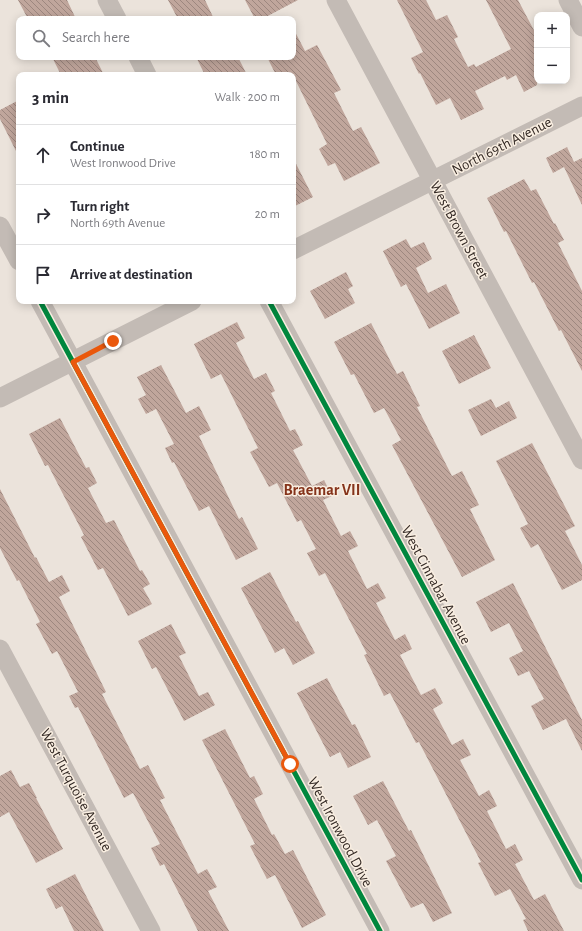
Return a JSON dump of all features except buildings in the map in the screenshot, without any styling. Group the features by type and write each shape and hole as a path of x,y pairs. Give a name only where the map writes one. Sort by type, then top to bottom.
{"street":[{"path":"107,0 115,16"},
{"name":"West Brown Street","path":"336,0 582,460"},
{"path":"568,0 582,27"},
{"path":"140,60 146,72"},
{"name":"North 69th Avenue","path":"296,249 582,106"},
{"path":"0,226 16,255"},
{"name":"West Ironwood Drive","path":"42,304 380,931"},
{"path":"0,398 186,304"},
{"name":"West Cinnabar Avenue","path":"271,304 582,880"},
{"name":"West Turquoise Avenue","path":"0,650 151,931"}],"cycle path":[{"path":"42,304 380,931"},
{"path":"271,304 582,880"}],"district":[{"name":"Braemar VII","path":"322,490"}],"route":[{"path":"113,341 73,362 290,764"}]}
